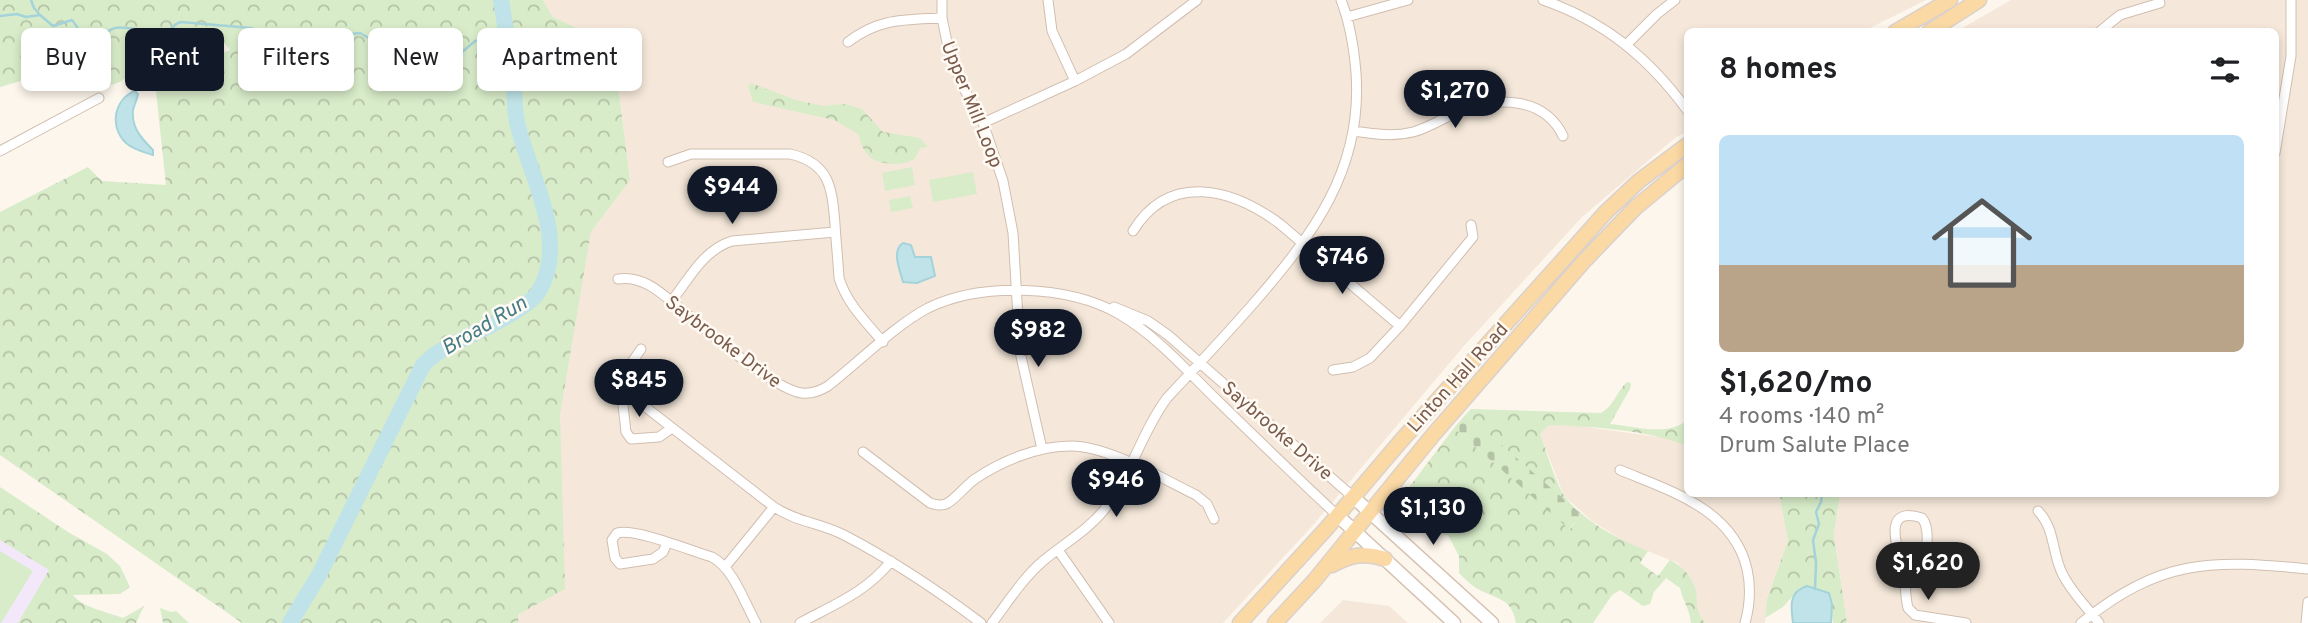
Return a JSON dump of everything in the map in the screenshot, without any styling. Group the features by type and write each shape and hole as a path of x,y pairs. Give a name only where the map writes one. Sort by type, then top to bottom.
{"main road":[{"path":"1902,28 1950,0"},
{"path":"1936,28 1979,0"},
{"name":"Linton Hall Road","path":"1240,623 1606,212 1639,181 1684,147"},
{"name":"Linton Hall Road","path":"1275,623 1325,568 1433,435 1600,243 1636,208 1684,168"},
{"path":"1325,568 1355,555 1368,554 1385,559"}],"street":[{"name":"Upper Mill Loop","path":"942,0 942,18 954,68 983,123 998,162 1008,206 1013,233 1020,352 1042,450"},
{"path":"1048,0 1052,31 1074,81"},
{"path":"983,123 1074,81 1141,44 1197,0"},
{"path":"992,623 1027,578 1087,528 1103,511 1131,464 1154,416 1167,398 1303,243 1323,213 1345,163 1353,131 1357,85 1353,49 1341,0"},
{"path":"1347,18 1408,0"},
{"path":"1543,0 1583,16 1627,44 1658,72 1684,106"},
{"path":"1627,44 1675,0"},
{"path":"2279,128 2291,56 2291,0"},
{"path":"2104,28 2120,15 2160,3"},
{"path":"848,42 865,30 884,22 942,18"},
{"path":"0,152 99,98"},
{"path":"1353,131 1381,135 1409,132 1463,110 1486,104 1508,103 1523,104 1544,111 1558,125 1563,136"},
{"path":"668,162 691,153 790,154 809,161 824,173 832,192 842,289 848,301 883,342"},
{"path":"1133,231 1140,219 1157,204 1184,194 1210,192 1250,204 1280,224 1399,326"},
{"path":"1333,370 1344,370 1370,358 1473,237 1471,225"},
{"path":"671,302 708,253 723,244 835,232"},
{"name":"Saybrooke Drive","path":"618,279 642,281 777,383 800,393 813,392 828,386 912,318 954,298 985,292 1017,291 1056,294 1120,309 1148,321 1201,362 1352,496"},
{"name":"Saybrooke Drive","path":"1095,304 1140,327 1338,515"},
{"path":"1020,352 1074,335"},
{"path":"641,349 626,371 621,388 626,432 631,439 659,437 672,428"},
{"path":"621,388 774,507 798,520 822,525 891,561 981,623"},
{"path":"863,452 930,503 937,505 948,503 974,480 1025,454 1061,446 1084,447 1109,453 1201,498 1214,519"},
{"path":"1620,470 1705,509 1728,530 1742,553 1749,580 1745,623"},
{"path":"1352,496 1492,623"},
{"path":"725,567 774,507"},
{"path":"2038,511 2048,523 2060,570 2099,623"},
{"path":"1338,515 1454,623"},
{"path":"1902,565 1918,560 1925,552 1927,527 1922,518 1906,516 1897,520 1895,525 1894,534 1902,565 1906,603 1915,615 1966,623"},
{"path":"667,543 659,556 624,565 615,558 612,540 617,533 628,531 667,543 712,558 725,567 756,623"},
{"path":"1058,550 1109,623"},
{"path":"800,623 864,589 891,561"},
{"path":"2081,623 2130,588 2180,569 2228,562 2308,569"},
{"path":"2306,623 2308,602"}],"shaded area":[{"path":"543,0 1926,0 1870,28 1684,28 1684,133 1582,217 1463,347 1314,524 1223,623 518,623 591,232 630,179 619,91 642,91 642,28 577,28 553,17"},
{"path":"2011,0 2308,0 2308,623 1847,623 1834,535 1840,497 2279,497 2279,28 1962,28"},
{"path":"1549,425 1579,426 1666,438 1684,445 1684,497 1780,497 1788,541 1767,599 1765,623 1705,623 1697,612 1694,584 1678,563 1627,543 1592,521 1564,496 1540,434"},
{"path":"0,540 50,570 18,623 0,623"},
{"path":"1343,600 1389,606 1408,623 1320,623"}],"green space":[{"path":"0,0 543,0 553,17 577,28 477,28 477,91 619,91 630,180 591,232 560,414 565,589 519,614 518,623 242,623 0,455 0,212 88,167 102,181 166,185 156,91 224,91 224,53 230,50 224,43 224,28 125,28 125,79 111,85 111,28 21,28 21,81 0,87"},
{"path":"751,83 796,100 823,106 845,104 862,109 883,132 920,138 928,147 920,148 915,158 905,163 893,164 876,160 866,153 858,134 834,120 753,102 748,86"},
{"path":"912,167 915,185 885,191 882,173"},
{"path":"973,172 977,194 933,202 929,180"},
{"path":"910,196 913,208 891,212 889,200"},
{"path":"1627,382 1631,383 1610,424 1661,429 1684,422 1684,445 1637,432 1549,425 1540,434 1555,476 1565,497 1582,514 1603,529 1648,551 1640,563 1658,576 1670,560 1681,567 1692,581 1696,591 1697,608 1705,623 1691,623 1680,588 1666,578 1654,592 1650,604 1643,606 1620,590 1612,595 1593,623 1516,623 1514,614 1506,603 1476,588 1459,573 1459,556 1448,535 1434,534 1430,514 1413,503 1407,490 1454,428 1570,529 1581,515 1466,414 1471,409 1601,413 1609,407"},
{"path":"1466,414 1582,515 1569,529 1454,428"},
{"path":"0,487 107,554 120,566 130,587 120,594 73,595 89,606 123,618 144,606 136,623 18,623 49,570 0,540"},
{"path":"1780,497 1840,497 1834,535 1847,623 1833,623 1829,593 1807,586 1799,589 1783,607 1765,618 1767,599 1788,541"},
{"path":"0,551 33,571 1,623 0,623"},
{"path":"160,608 176,611 189,623 163,623"}],"water":[{"path":"135,91 138,94 133,110 134,122 141,137 153,150 153,155 126,143 117,129 118,107"},
{"path":"903,243 911,245 915,257 931,257 935,276 917,283 903,282 897,256 899,246"},
{"path":"1807,586 1829,593 1832,604 1831,623 1793,623 1792,601 1797,592"}],"waterway":[{"path":"31,0 40,15"},
{"name":"Broad Run","path":"290,623 319,575 423,365 449,346 521,308 539,291 547,271 549,229 517,122 501,0"},
{"path":"0,16 40,15 53,26 72,20 85,36 95,38 115,28 164,34 181,22 251,28 260,32 262,44 271,47 309,41 338,44 351,34 360,33 384,47 398,73 410,80 446,66 477,41"},
{"path":"1815,589 1813,540 1819,524 1816,512 1822,497"}]}
